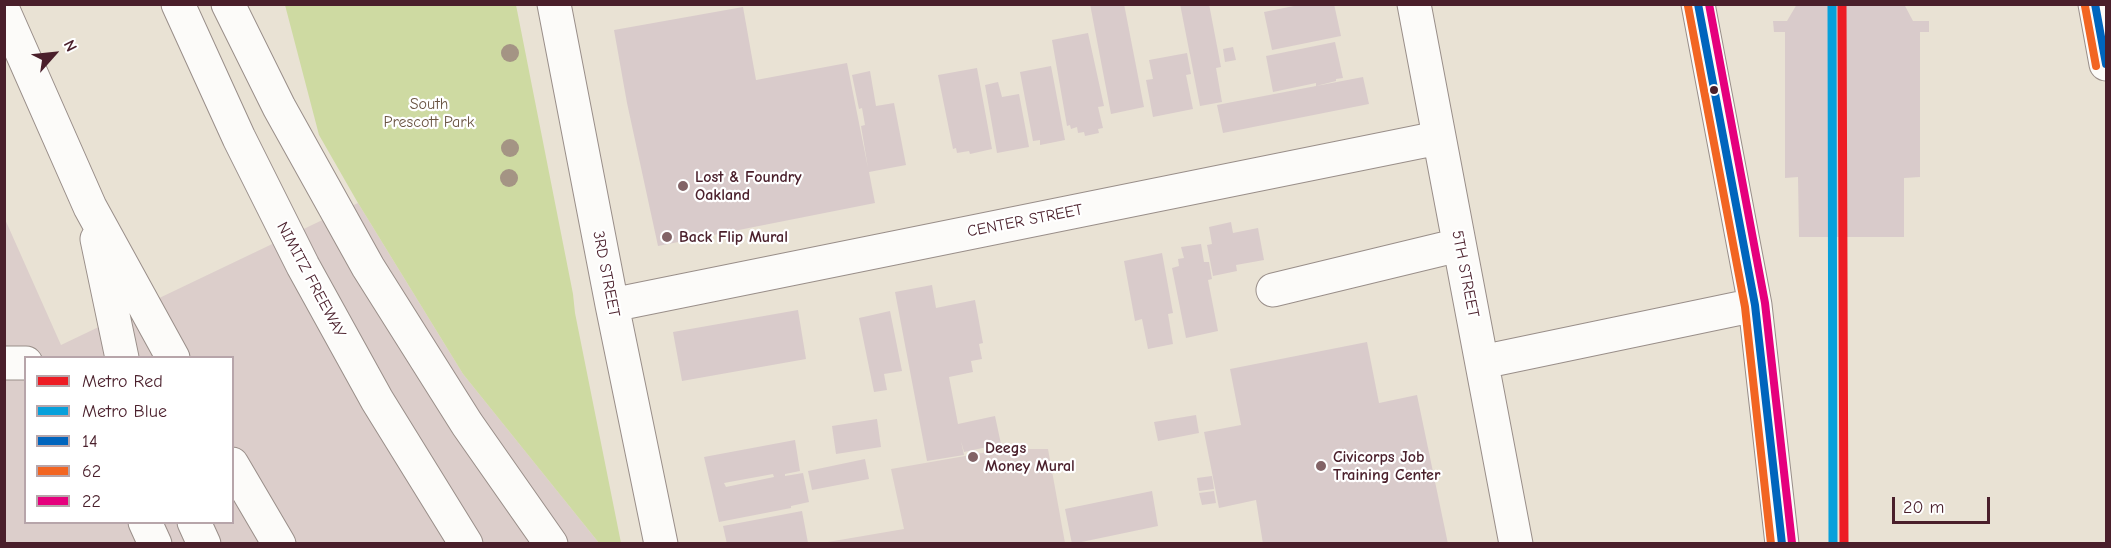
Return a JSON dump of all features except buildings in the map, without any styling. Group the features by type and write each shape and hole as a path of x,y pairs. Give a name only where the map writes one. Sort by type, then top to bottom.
{"main road":[{"name":"NIMITZ FREEWAY","path":"178,4 239,138 290,239 371,390 466,543"},
{"path":"228,4 279,107 337,214 398,318 450,398 551,543"},
{"name":"3RD STREET","path":"555,4 612,305 661,543"},
{"name":"5TH STREET","path":"1414,4 1516,543"},
{"path":"1698,4 1755,305 1782,543"},
{"path":"2095,4 2106,64"},
{"path":"4,12 90,207 172,356"},
{"name":"CENTER STREET","path":"612,305 1438,138"},
{"path":"90,207 122,356"},
{"path":"1273,290 1459,245"},
{"path":"1482,362 1755,305"},
{"path":"4,363 24,363"},
{"path":"234,467 279,543"},
{"path":"146,524 155,543"},
{"path":"195,524 204,543"}],"shaded area":[{"path":"358,203 463,374 599,543 5,543 4,217 61,345"},
{"path":"1005,449 1048,449 1065,543 822,543 904,529 891,469"}],"green space":[{"name":"South Prescott Park","path":"285,5 516,5 621,543 599,543 463,374 319,135"}],"metro line":[{"name":"Blue","path":"1832,4 1833,544"},
{"name":"Red","path":"1842,4 1844,544"}],"transit line":[{"name":"14","path":"1698,4 1755,305 1782,544"},
{"name":"22","path":"1709,4 1765,303 1792,543"},
{"name":"14","path":"2095,4 2106,64"},
{"name":"62","path":"1688,6 1745,307 1771,544"},
{"name":"62","path":"2085,6 2096,66"}],"place":[{"name":"Lost & Foundry Oakland","path":"683,186"},
{"name":"Back Flip Mural","path":"667,237"},
{"name":"Deegs Money Mural","path":"973,457"},
{"name":"Civicorps Job Training Center","path":"1321,466"}]}
